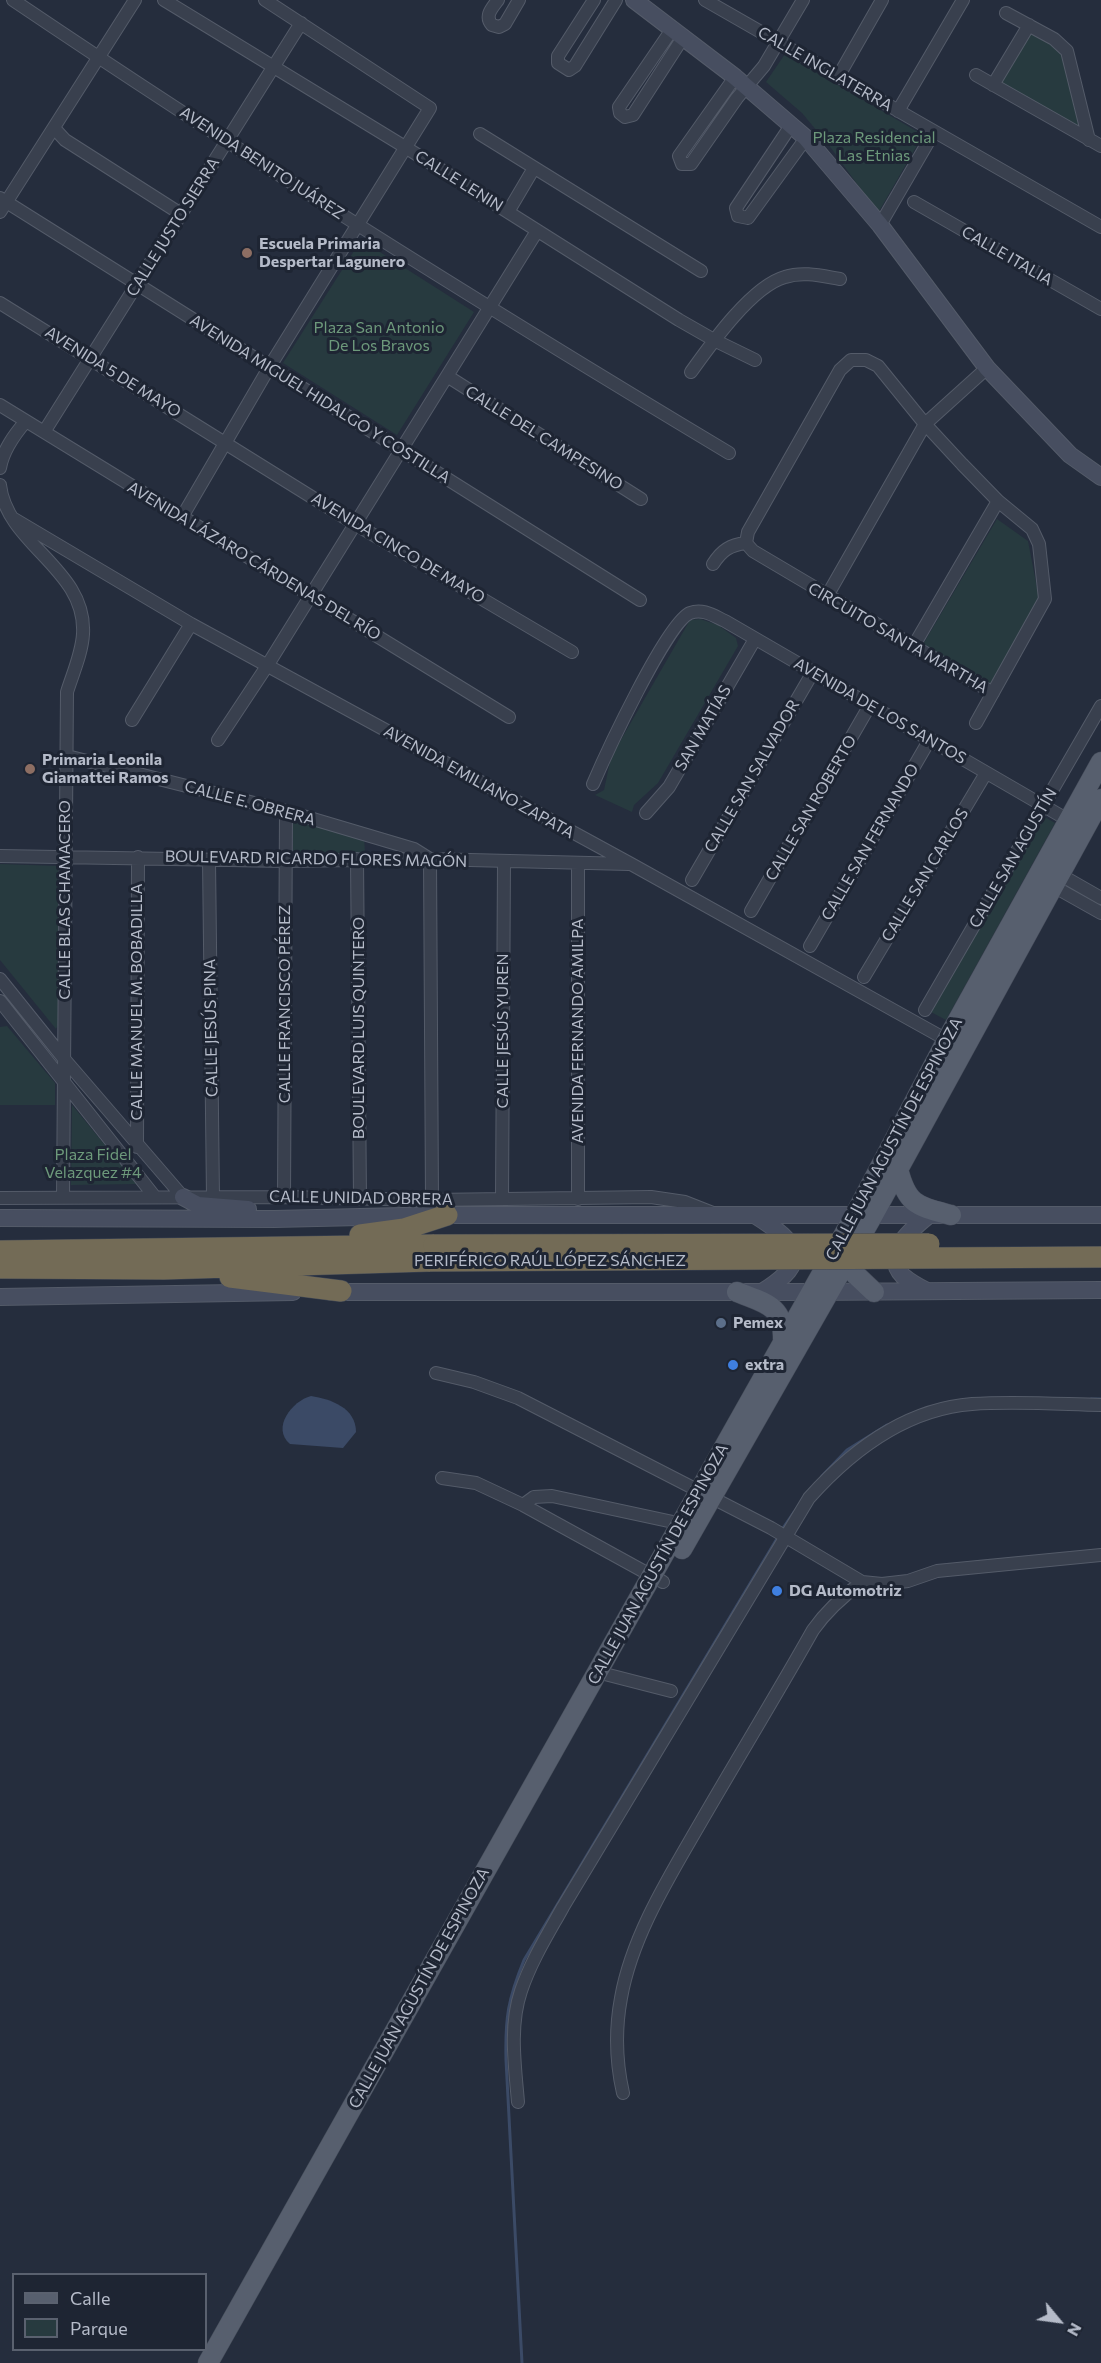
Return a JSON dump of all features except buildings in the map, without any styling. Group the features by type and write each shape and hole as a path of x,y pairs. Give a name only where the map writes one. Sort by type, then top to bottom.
{"highway":[{"path":"249,1249 404,1229 447,1215"},
{"name":"PERIFÉRICO RAÚL LÓPEZ SÁNCHEZ","path":"0,1268 164,1269 432,1253 1101,1243"},
{"name":"PERIFÉRICO RAÚL LÓPEZ SÁNCHEZ","path":"0,1251 249,1249 432,1253 1101,1257"},
{"path":"164,1269 341,1291"}],"main road":[{"path":"634,0 741,82 806,138 880,225 987,368 1070,455 1101,477"},
{"name":"CALLE JUAN AGUSTÍN DE ESPINOZA","path":"221,2363 604,1673 864,1215 947,1040 1101,762"},
{"name":"CALLE JUAN AGUSTÍN DE ESPINOZA","path":"704,1496 783,1339 819,1292 847,1261 864,1215 898,1169 1101,799"},
{"path":"952,1071 947,1040 977,1024"},
{"path":"898,1169 903,1189 912,1201 927,1209 951,1215"},
{"path":"183,1197 198,1205 245,1208 274,1219"},
{"path":"755,1215 785,1235 790,1241 794,1255 790,1271 780,1281 761,1292"},
{"path":"927,1291 902,1275 897,1252 908,1233 929,1215"},
{"path":"0,1218 1101,1215"},
{"path":"847,1261 856,1275 874,1292"},
{"path":"0,1297 341,1291 1101,1290"},
{"path":"737,1292 765,1304 779,1314 784,1326 783,1339"},
{"name":"CALLE JUAN AGUSTÍN DE ESPINOZA","path":"208,2363 604,1673"}],"street":[{"name":"AVENIDA BENITO JUÁREZ","path":"13,0 357,224 490,308 729,453"},
{"path":"2,204 54,128 135,0"},
{"name":"CALLE LENIN","path":"164,0 714,340 755,360"},
{"path":"182,517 270,366 430,108 265,0"},
{"path":"498,0 488,19 492,25 499,27 505,24 519,0"},
{"path":"594,0 558,56 558,63 562,68 569,70 575,66 616,0"},
{"name":"CALLE INGLATERRA","path":"705,0 1101,227"},
{"path":"741,82 737,98 691,164 682,164 678,156 741,82 778,43 803,0"},
{"path":"838,77 882,0"},
{"path":"898,111 963,0"},
{"path":"1006,13 1061,44 1067,51 1089,140"},
{"name":"CALLE JUSTO SIERRA","path":"44,432 301,23"},
{"path":"993,85 1029,26"},
{"path":"678,32 633,115 625,117 620,113 619,107 678,32"},
{"path":"976,75 1101,146"},
{"path":"792,124 736,208 738,216 748,218 806,138"},
{"path":"54,128 65,140 181,214"},
{"path":"880,225 934,132"},
{"path":"480,134 701,271"},
{"path":"508,212 534,168"},
{"name":"CALLE ITALIA","path":"914,202 1101,309"},
{"name":"AVENIDA MIGUEL HIDALGO Y COSTILLA","path":"2,204 270,366 640,600"},
{"path":"218,740 267,666 537,231"},
{"path":"691,372 714,340 768,283 786,276 806,274 840,279"},
{"name":"AVENIDA 5 DE MAYO","path":"0,303 226,442"},
{"name":"CIRCUITO SANTA MARTHA","path":"851,360 866,360 878,366 925,424 998,501 1032,529 1039,544 1045,599 993,693 827,596 753,551 746,543 748,532 840,370 851,360"},
{"path":"827,596 925,424 987,368"},
{"name":"CALLE DEL CAMPESINO","path":"447,376 641,499"},
{"name":"AVENIDA LÁZARO CÁRDENAS DEL RÍO","path":"0,405 509,717"},
{"path":"0,468 4,453 14,435 26,421"},
{"name":"AVENIDA CINCO DE MAYO","path":"226,442 355,524 572,652"},
{"name":"CALLE BLAS CHAMACERO","path":"0,485 1,495 14,519 26,537 62,574 82,617 83,635 67,692 63,1198"},
{"path":"913,647 998,501"},
{"name":"AVENIDA EMILIANO ZAPATA","path":"14,519 191,624 631,864 947,1040"},
{"path":"713,564 727,548 746,543"},
{"name":"AVENIDA DE LOS SANTOS","path":"593,784 633,700 678,623 690,613 699,611 709,613 755,639 1068,820"},
{"path":"132,720 191,624"},
{"name":"SAN MATÍAS","path":"646,813 669,787 755,639"},
{"name":"CALLE SAN SALVADOR","path":"692,880 813,672"},
{"path":"976,723 993,693"},
{"name":"CALLE SAN ROBERTO","path":"751,911 870,705"},
{"name":"CALLE SAN AGUSTÍN","path":"926,1010 1101,706"},
{"name":"CALLE SAN FERNANDO","path":"810,946 930,739"},
{"name":"CALLE E. OBRERA","path":"66,756 286,811 414,849 430,859"},
{"name":"CALLE SAN CARLOS","path":"864,977 986,773"},
{"name":"CALLE FRANCISCO PÉREZ","path":"284,1197 286,811"},
{"name":"BOULEVARD RICARDO FLORES MAGÓN","path":"0,856 286,861 430,859 631,864"},
{"name":"CALLE MANUEL M. BOBADILLA","path":"137,1146 138,857"},
{"name":"BOULEVARD LUIS QUINTERO","path":"357,859 360,1198"},
{"path":"430,859 432,1200"},
{"name":"CALLE JESÚS PINA","path":"209,860 213,1197"},
{"name":"CALLE JESÚS YUREN","path":"502,1199 504,862"},
{"name":"AVENIDA FERNANDO AMILPA","path":"578,863 578,1198"},
{"path":"1056,880 1101,898"},
{"path":"1056,880 1101,913"},
{"path":"0,980 137,1146 183,1197"},
{"path":"0,1001 155,1197"},
{"name":"CALLE UNIDAD OBRERA","path":"0,1198 667,1199 685,1202 720,1215"},
{"path":"436,1373 474,1382 518,1398 704,1496 771,1528 862,1582 882,1584 908,1581 937,1572 1101,1555"},
{"path":"518,2102 514,2057 515,2015 521,1991 533,1962 563,1907 784,1535 809,1498 834,1470 866,1444 897,1426 929,1413 971,1404 1101,1405"},
{"path":"442,1478 476,1483 523,1505 657,1579"},
{"path":"523,1505 534,1497 552,1496 688,1525"},
{"path":"623,2093 618,2063 617,2029 621,1997 627,1973 664,1886 813,1630 837,1601 862,1582"},
{"path":"604,1673 671,1691"}],"green space":[{"path":"1030,30 1062,49 1084,132 998,84"},
{"name":"Plaza Residencial Las Etnias","path":"785,54 923,135 878,213 831,148 802,113 766,82"},
{"name":"Plaza San Antonio De Los Bravos","path":"361,240 474,312 397,435 283,363"},
{"path":"997,519 1028,541 1039,598 990,685 922,646"},
{"path":"700,619 718,625 736,638 738,646 658,783 634,805 632,812 595,795 604,790 611,757 690,620"},
{"path":"1043,816 1055,823 946,1020 931,1012"},
{"path":"293,819 364,836 365,853 293,854"},
{"path":"0,864 59,866 58,1025 56,1029 0,960"},
{"path":"7,1026 55,1083 55,1105 0,1105 0,1027"},
{"name":"Plaza Fidel Velazquez #4","path":"72,1105 137,1184 71,1185"}],"water":[{"path":"311,1396 334,1402 352,1417 356,1432 343,1448 290,1444 285,1438 283,1423 286,1416 297,1403"}],"waterway":[{"path":"1091,1399 1101,1399"},
{"path":"822,1476 847,1450 887,1425"},
{"path":"781,1531 794,1512"},
{"path":"522,2363 506,2060 507,2020 514,1986 524,1960 778,1537"}],"place":[{"name":"Escuela Primaria Despertar Lagunero","path":"247,253"},
{"name":"Primaria Leonila Giamattei Ramos","path":"30,769"},
{"name":"Pemex","path":"721,1323"},
{"name":"extra","path":"733,1365"},
{"name":"DG Automotriz","path":"777,1591"}]}
